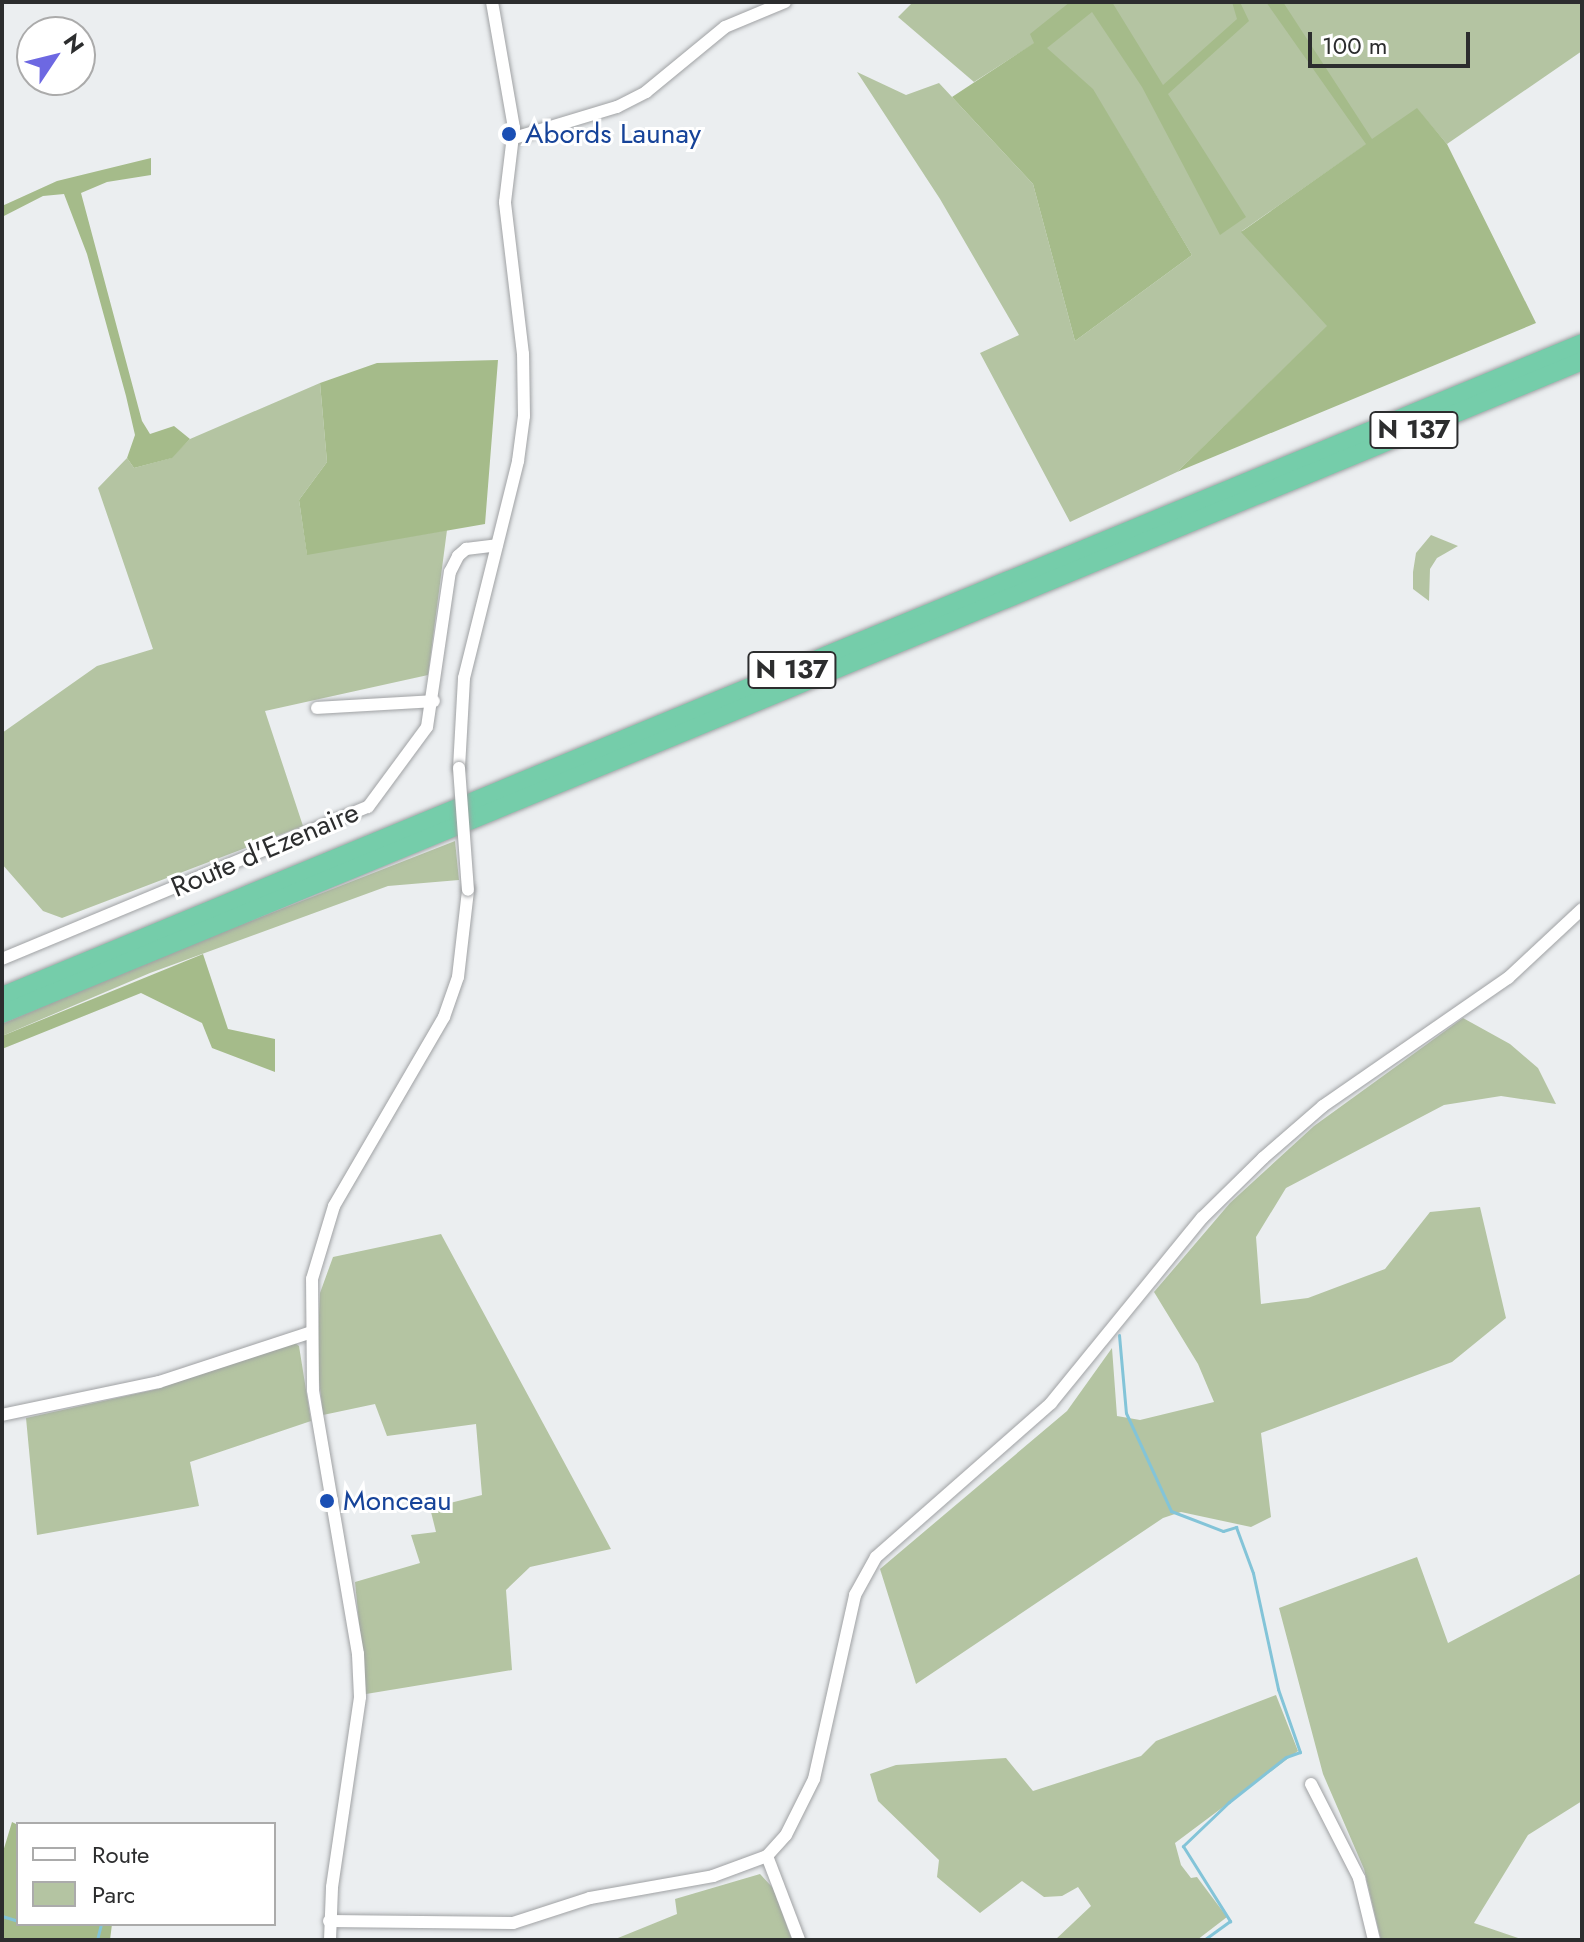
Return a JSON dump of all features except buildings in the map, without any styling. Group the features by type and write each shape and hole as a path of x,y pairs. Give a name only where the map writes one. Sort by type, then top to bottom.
{"highway":[{"name":"N 137","path":"2,996 1582,343"},
{"name":"N 137","path":"2,1014 1582,361"}],"street":[{"path":"330,1940 329,1921 360,1697 309,1333 312,1279 334,1206 444,1017 460,962 468,890 459,768 464,678 497,545 524,416 523,354 505,202 514,138 492,2"},
{"path":"514,138 617,107 646,92 725,27 785,2"},
{"name":"Route d'Ezenaire","path":"2,959 354,816 382,793 412,754 434,701 450,572 466,549 497,545"},
{"path":"317,708 434,701"},
{"path":"329,1921 513,1923 590,1898 713,1876 767,1856 786,1835 814,1779 855,1595 876,1557 1051,1403 1202,1218 1263,1158 1323,1106 1508,978 1582,909"},
{"path":"2,1415 159,1382 309,1333"},
{"path":"1311,1784 1359,1878 1374,1940"},
{"path":"767,1856 799,1940"}],"green space":[{"path":"913,2 1582,2 1582,51 1447,144 1417,109 1242,231 1328,326 1177,472 1070,522 980,353 1019,335 940,199 857,72 906,95 939,83 1033,184 1075,341 1192,255 1092,89 1038,41 974,82 898,17"},
{"path":"1070,2 1112,2 1163,85 1237,19 1232,2 1240,2 1249,21 1168,94 1246,217 1220,235 1142,87 1092,12 1047,48 1093,89 1192,255 1075,341 1033,184 952,97 1034,43 1030,34"},
{"path":"1266,2 1283,2 1372,139 1417,108 1447,144 1536,323 1177,472 1327,326 1241,232 1366,144"},
{"path":"151,158 151,175 107,182 81,193 142,421 150,434 174,426 190,439 172,458 134,468 127,458 135,435 126,396 87,254 64,194 43,196 2,217 2,206 57,181"},
{"path":"498,360 485,524 307,555 299,500 327,462 320,383 377,363"},
{"path":"320,383 327,462 299,500 307,554 447,530 428,675 265,711 303,826 62,918 43,911 2,864 2,733 97,666 153,649 98,488 127,458 134,468 171,458 190,439"},
{"path":"1431,535 1458,546 1437,558 1430,569 1429,601 1413,589 1413,572 1416,553"},
{"path":"455,841 459,880 388,886 150,973 2,1036 2,1024 159,957"},
{"path":"203,954 228,1029 275,1039 275,1072 212,1048 202,1023 141,993 2,1049 2,1036"},
{"path":"1463,1018 1510,1044 1538,1068 1556,1104 1501,1096 1444,1105 1286,1188 1256,1237 1261,1304 1308,1298 1385,1269 1430,1212 1480,1207 1506,1318 1452,1362 1261,1433 1271,1517 1251,1527 1181,1512 1163,1518 916,1684 880,1569 1067,1411 1112,1348 1117,1416 1140,1420 1214,1402 1198,1364 1154,1292 1230,1203 1314,1126"},
{"path":"441,1234 611,1549 530,1567 506,1590 512,1670 366,1694 355,1582 420,1563 411,1535 436,1532 430,1508 482,1495 476,1424 387,1436 375,1404 323,1415 317,1361 320,1293 333,1257"},
{"path":"291,1340 299,1346 311,1421 190,1462 199,1506 37,1535 26,1418 158,1389"},
{"path":"1417,1557 1448,1643 1582,1573 1582,1801 1528,1835 1474,1923 1524,1940 1381,1940 1364,1869 1323,1774 1279,1608"},
{"path":"1276,1695 1298,1751 1175,1843 1181,1865 1191,1878 1197,1877 1227,1917 1197,1940 1055,1940 1091,1906 1078,1887 1062,1896 1044,1897 1022,1881 980,1913 937,1877 939,1860 878,1801 870,1774 896,1765 1006,1758 1033,1791 1141,1756 1156,1741"},
{"path":"12,1822 16,1824 16,1926 112,1926 110,1940 2,1940 2,1855"},
{"path":"760,1874 773,1888 792,1940 613,1940 677,1914 675,1899"}],"waterway":[{"path":"1119,1335 1126,1413 1171,1511 1223,1531 1236,1527 1253,1573 1278,1689 1300,1752 1286,1757 1229,1802 1183,1846 1230,1921 1204,1940"},
{"path":"2,1916 16,1920"},
{"path":"97,1940 100,1926"}],"place":[{"name":"Abords Launay","path":"509,134"},
{"name":"Monceau","path":"327,1501"}]}
